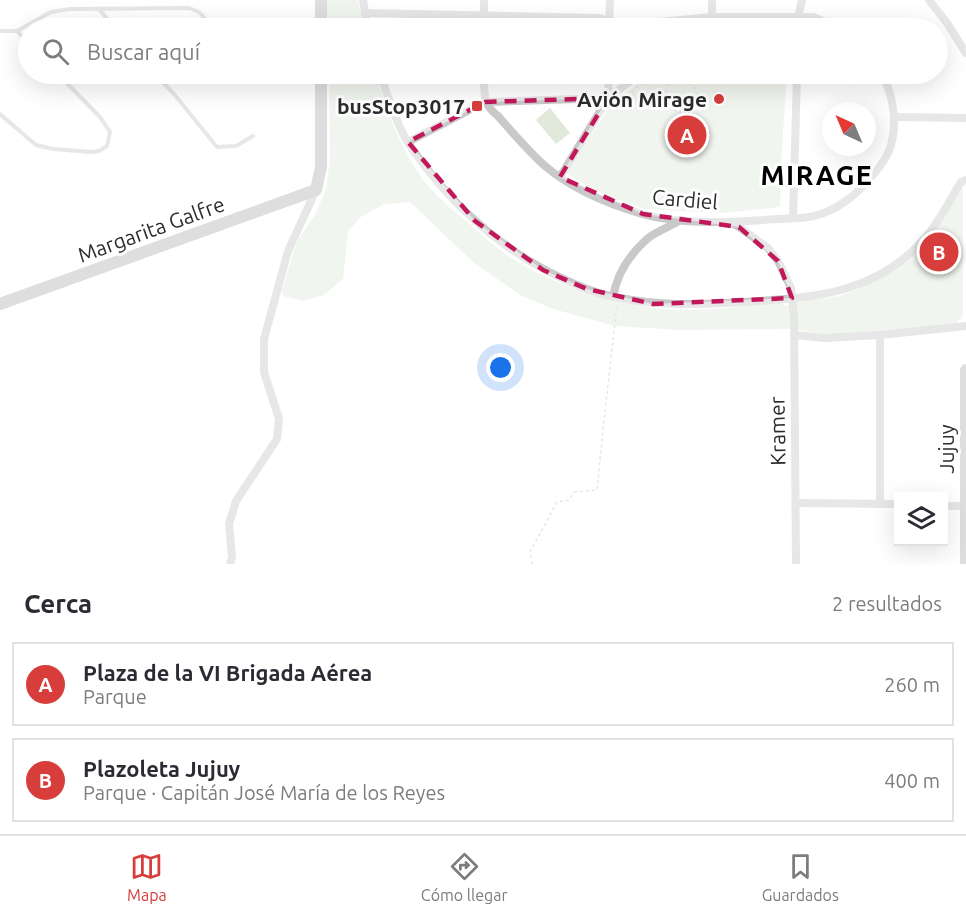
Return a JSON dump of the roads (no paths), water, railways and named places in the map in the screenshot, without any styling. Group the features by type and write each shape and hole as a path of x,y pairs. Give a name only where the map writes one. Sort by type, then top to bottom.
{"street":[{"path":"321,0 321,18"},
{"path":"363,0 366,18"},
{"path":"483,18 484,0"},
{"path":"609,18 610,0"},
{"path":"712,0 712,17"},
{"path":"798,16 802,0"},
{"path":"930,0 943,18"},
{"path":"365,14 600,18"},
{"path":"701,18 798,16 815,18"},
{"path":"948,25 966,53"},
{"path":"230,564 232,557 229,524 236,501 277,439 279,419 264,372 264,339 288,250 316,190 321,167 321,84"},
{"path":"384,84 408,142 444,191 505,246 564,280 615,297 653,304 687,305 792,298 842,291 875,277 906,257 931,230 961,182 966,180"},
{"path":"484,84 485,102"},
{"path":"608,98 609,84"},
{"path":"560,177 608,98 627,84"},
{"path":"793,218 797,84"},
{"path":"885,84 895,117 966,118"},
{"path":"408,142 485,102 608,98"},
{"name":"Cardiel","path":"485,102 539,160 560,177 621,207 652,216 681,220 793,218 813,216 833,210 861,189 877,171 888,153 895,117"},
{"name":"Margarita Galfre","path":"0,304 316,190"},
{"path":"615,297 615,283 625,263 648,238 681,220"},
{"name":"Kramer","path":"715,221 730,222 768,248 778,261 791,288 794,335 796,564"},
{"path":"794,335 825,338 966,326"},
{"path":"880,335 880,504"},
{"name":"Jujuy","path":"966,370 966,564"},
{"path":"796,503 894,504"},
{"path":"948,506 966,506"}],"lane":[{"path":"40,18 51,12 71,9 189,8 199,12 205,18"},
{"path":"99,9 106,18"},
{"path":"0,31 17,31"},
{"path":"0,114 36,145 53,149 91,152 107,146 110,132 100,117 68,84"},
{"path":"164,84 217,147 236,146 252,136"}],"place":[{"name":"Avión Mirage","path":"719,99"},
{"name":"busStop3017","path":"477,106"},
{"name":"Plaza de la VI Brigada Aérea","path":"687,135"},
{"name":"Plazoleta Jujuy","path":"939,252"}],"district":[{"name":"MIRAGE","path":"817,175"}]}
